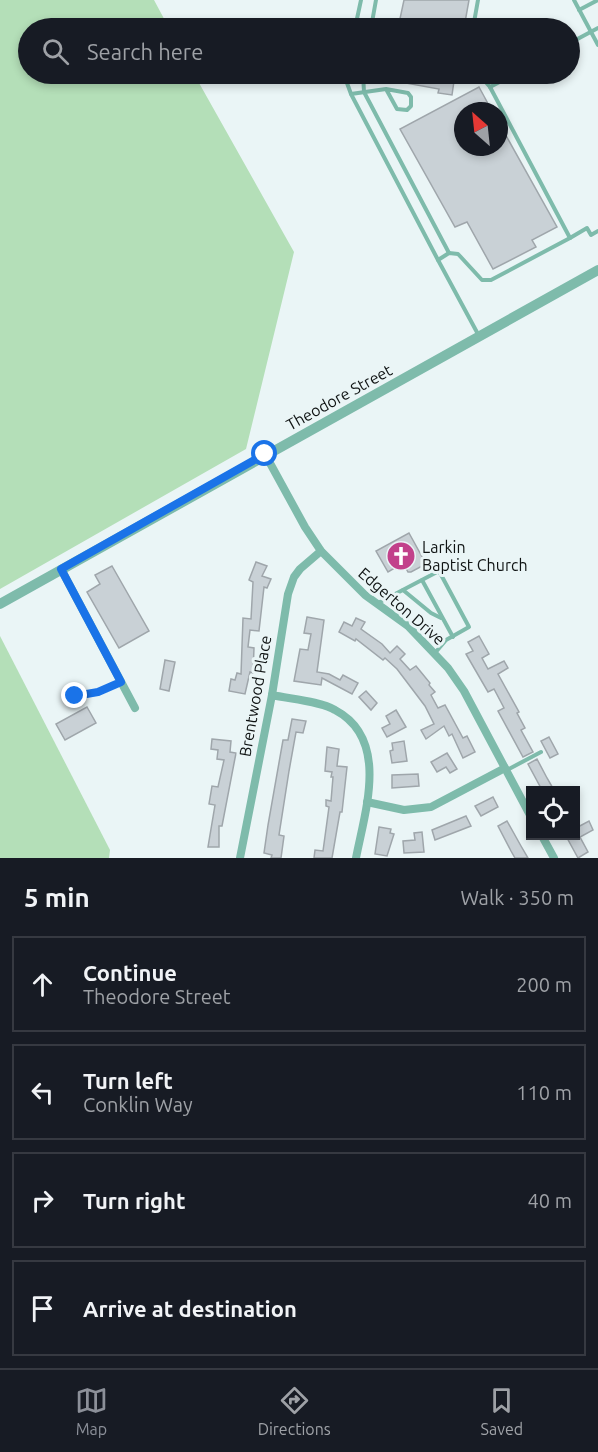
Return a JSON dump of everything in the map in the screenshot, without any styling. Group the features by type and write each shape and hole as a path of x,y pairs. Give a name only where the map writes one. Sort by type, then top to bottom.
{"street":[{"name":"Theodore Street","path":"0,604 598,270"},
{"name":"Edgerton Drive","path":"265,454 305,527 321,551 338,570 408,627 435,653 464,691 526,806"},
{"name":"Brentwood Place","path":"240,858 272,695 288,594 300,568 321,551"},
{"path":"61,569 135,708"},
{"path":"272,695 335,709 355,724 365,741 370,763 370,785 356,858"},
{"path":"367,802 404,810 431,807 505,770"},
{"path":"544,840 554,858"}],"lane":[{"path":"357,18 361,0"},
{"path":"373,18 376,0"},
{"path":"475,18 478,0"},
{"path":"573,0 598,45"},
{"path":"579,10 598,0"},
{"path":"580,37 598,28"},
{"path":"347,84 479,337"},
{"path":"364,84 364,92 449,253"},
{"path":"487,84 570,238"},
{"path":"490,87 496,84"},
{"path":"351,94 386,89 408,93 411,97 411,106 407,110 397,108 386,89"},
{"path":"438,260 449,253 458,254 482,280 491,280 587,228 591,235 598,231"},
{"path":"377,604 439,571 469,627 446,640 435,653"},
{"path":"422,580 453,637"},
{"path":"403,590 430,613 442,618"},
{"path":"75,696 98,692 121,682"},
{"path":"505,770 541,753"}],"green space":[{"path":"0,0 154,0 164,18 18,18 18,84 200,84 294,252 246,449 0,589"},
{"path":"0,636 110,850 109,858 0,858"}],"building":[{"path":"404,0 469,0 466,18 400,18"},
{"path":"411,84 454,84 452,95 438,93 439,89"},
{"path":"479,87 487,102 454,102 454,156 508,156 508,139 557,227 532,240 536,247 493,269 467,222 455,227 400,129"},
{"name":"Larkin Baptist Church","path":"409,533 426,564 408,572 403,563 388,572 376,551"},
{"path":"256,562 267,566 262,576 271,579 267,588 264,587 259,631 250,630 248,647 254,648 253,673 250,672 245,694 229,691 231,679 235,680 237,673 241,674 243,618 251,619 253,582 249,580"},
{"path":"112,566 149,631 119,648 87,592 100,584 95,575"},
{"path":"307,617 324,620 317,672 329,674 340,680 343,675 358,683 352,694 322,678 321,685 294,681 300,649 308,650 311,634 304,633"},
{"path":"356,618 365,622 361,629 382,644 390,653 397,646 405,654 400,659 410,670 416,666 435,692 431,695 438,708 445,705 463,738 467,736 475,752 463,758 452,734 449,736 444,726 426,739 421,730 434,724 425,706 397,669 356,639 355,641 339,632 344,622 352,626"},
{"path":"479,636 489,654 482,658 488,669 504,661 508,668 498,674 519,712 517,713 525,728 521,730 533,752 523,757 498,711 504,708 494,689 488,692 466,654 473,651 468,642"},
{"path":"165,660 175,662 169,691 160,689"},
{"path":"366,691 377,703 371,710 359,697"},
{"path":"87,707 96,723 65,740 56,724"},
{"path":"396,710 406,727 387,737 382,728 390,724 386,716"},
{"path":"292,719 306,721 303,733 296,732 279,835 284,836 281,858 271,858 272,855 264,853 268,825 283,740 288,740"},
{"path":"549,737 558,754 550,758 541,741"},
{"path":"212,739 231,741 230,752 236,753 222,826 219,826 219,847 208,847 215,805 209,804 212,786 218,787 224,760 217,759 218,750 211,749"},
{"path":"404,741 407,761 392,763 390,751 393,750 392,743"},
{"path":"327,747 339,749 337,766 347,767 342,812 340,812 332,858 314,858 315,850 323,851 329,807 326,806 326,800 331,801 332,772 325,771"},
{"path":"447,753 457,769 450,773 446,767 437,772 431,762"},
{"path":"537,759 552,786 540,786 528,764"},
{"path":"418,774 419,786 392,788 392,775"},
{"path":"493,797 498,807 481,816 475,806"},
{"path":"466,816 471,826 435,840 432,830"},
{"path":"507,821 528,858 515,858 511,851 498,826"},
{"path":"589,821 593,830 580,837 580,826"},
{"path":"379,827 391,829 390,833 394,834 387,856 375,854"},
{"path":"422,832 424,852 404,853 403,841 415,840 414,833"},
{"path":"580,837 588,852 578,858 568,840 580,840"}],"place":[{"name":"Larkin Baptist Church","path":"401,556"}],"route":[{"path":"75,696 98,692 121,682 61,569 265,454"}]}
